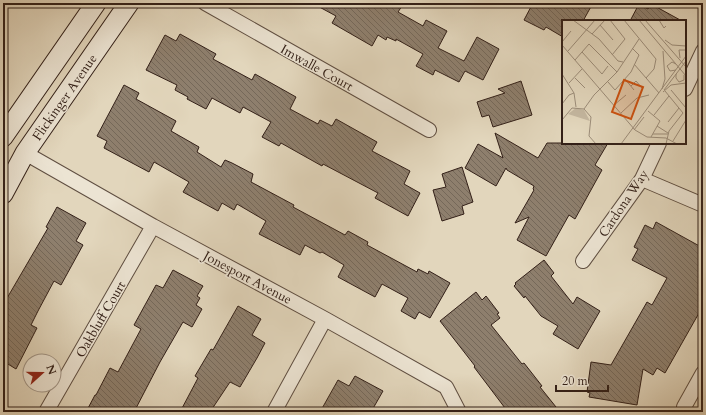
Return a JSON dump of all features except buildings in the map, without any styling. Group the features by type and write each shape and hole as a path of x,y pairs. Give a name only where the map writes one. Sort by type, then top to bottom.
{"main road":[{"name":"Flickinger Avenue","path":"3,138 96,3"},
{"name":"Flickinger Avenue","path":"3,194 25,153 129,3"}],"street":[{"name":"Imwalle Court","path":"205,3 429,130"},
{"path":"686,87 703,51"},
{"name":"Cardona Way","path":"583,261 642,179 659,144"},
{"name":"Jonesport Avenue","path":"25,153 153,226 325,319 446,387 458,412"},
{"path":"642,179 703,205"},
{"name":"Oakbluff Court","path":"46,412 153,226"},
{"path":"274,412 325,319"},
{"path":"684,407 703,373"}]}
